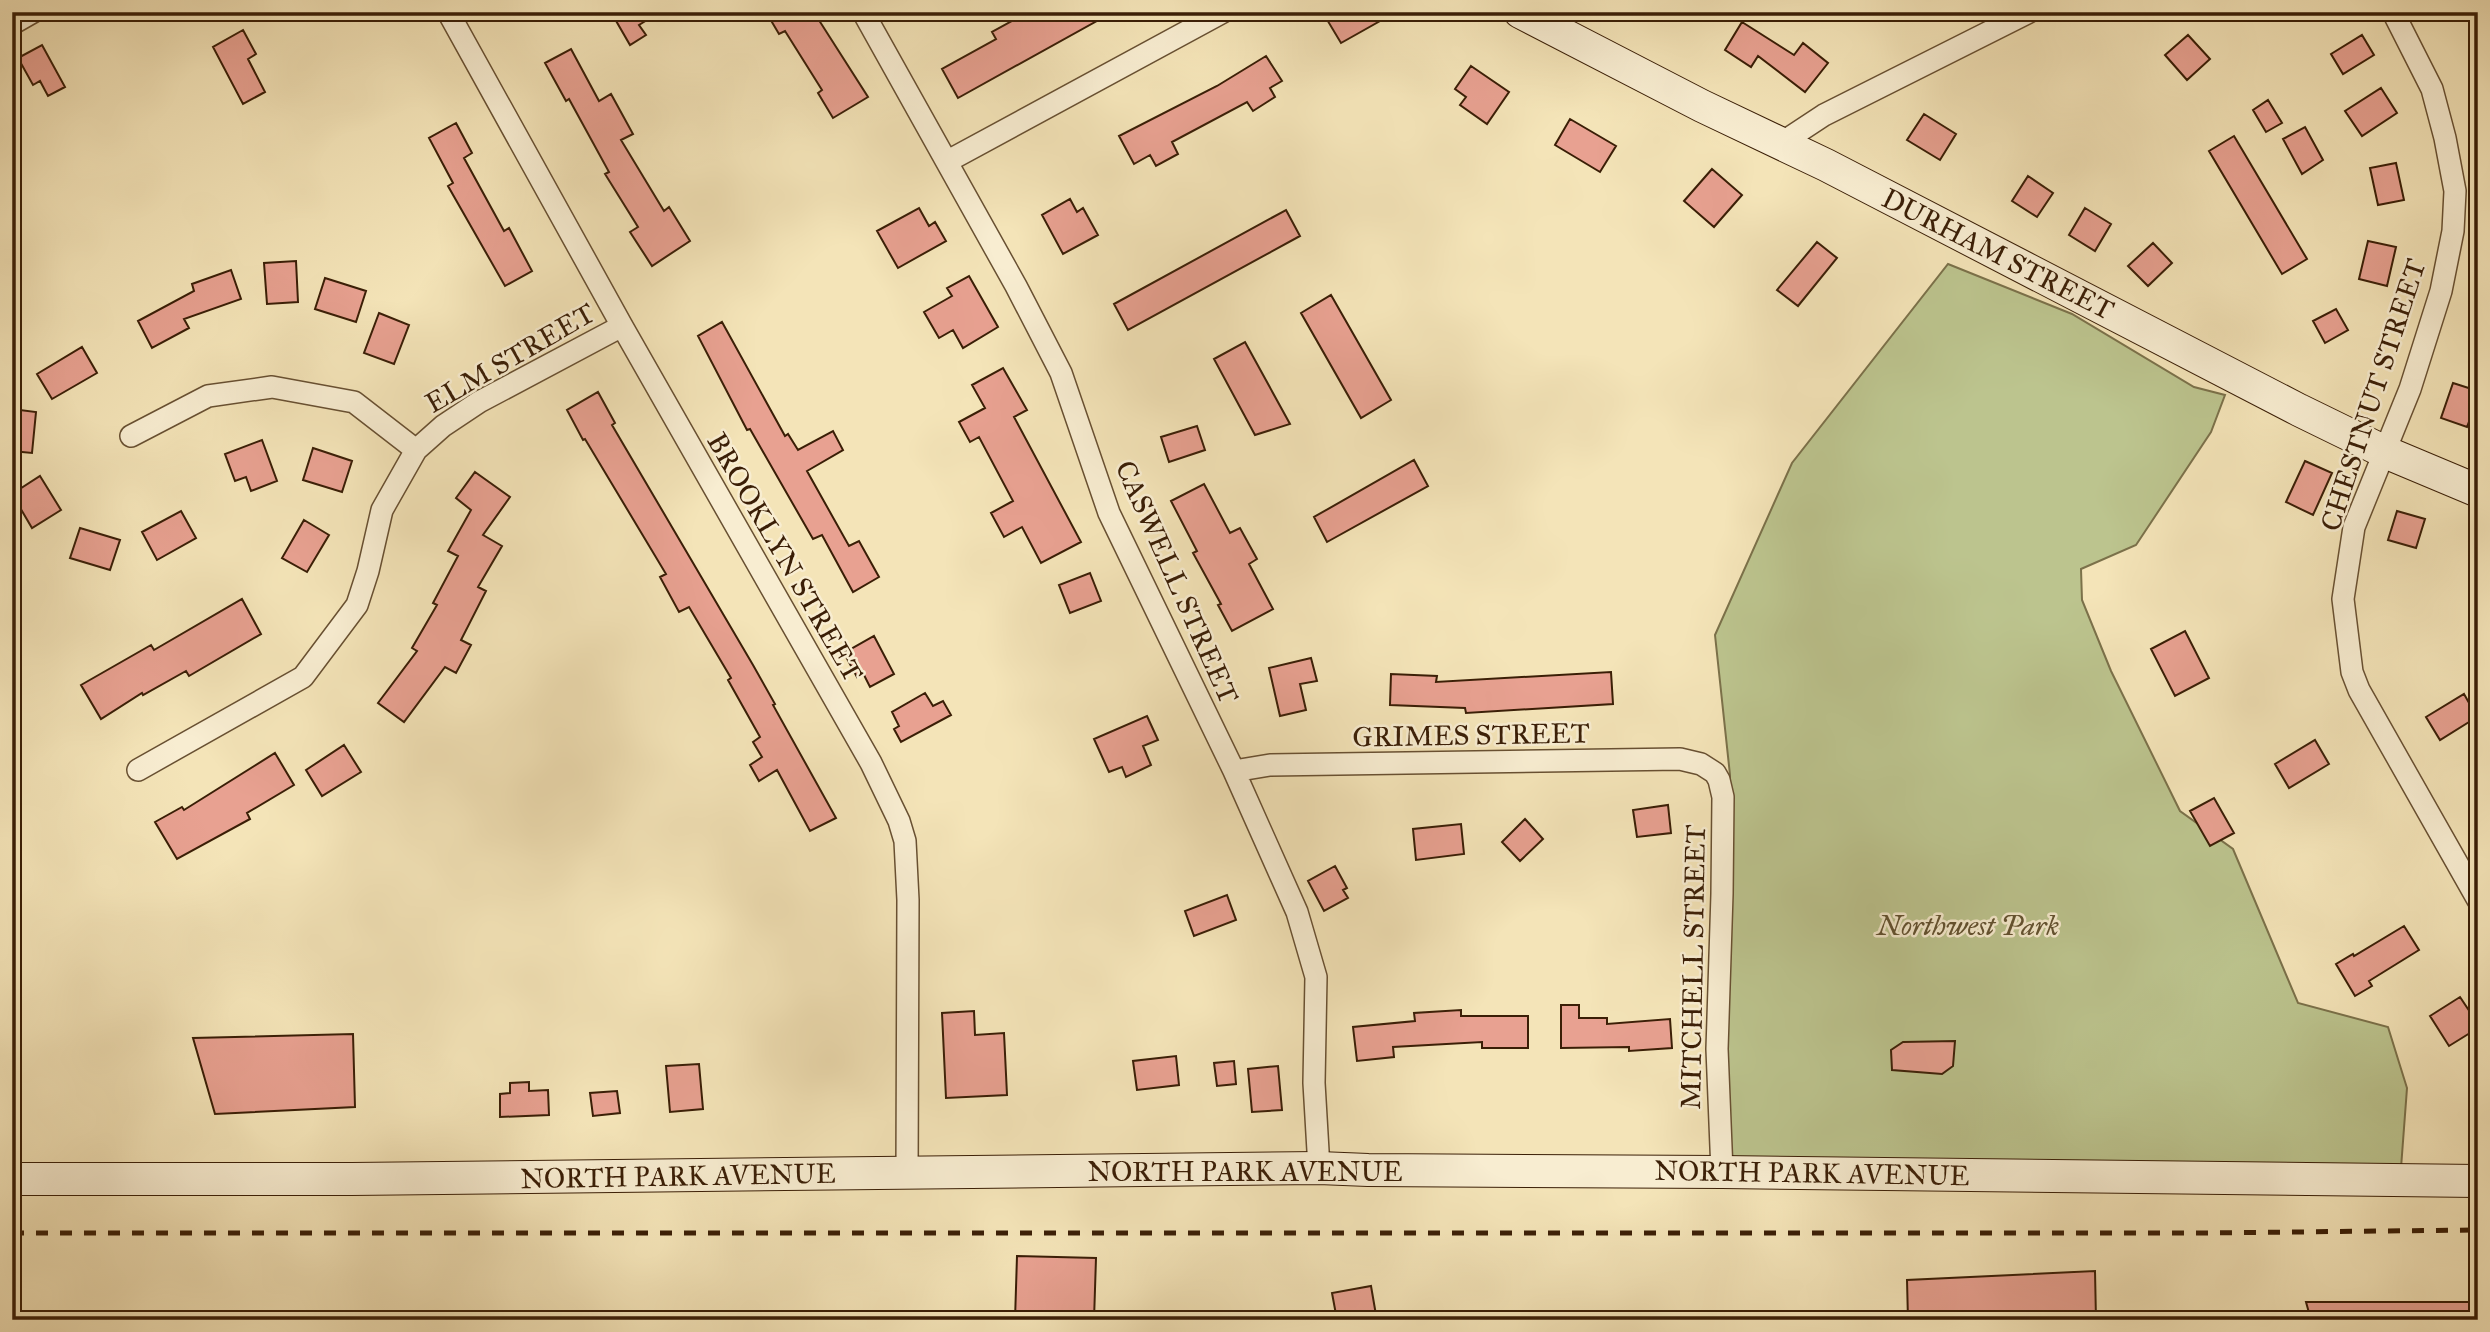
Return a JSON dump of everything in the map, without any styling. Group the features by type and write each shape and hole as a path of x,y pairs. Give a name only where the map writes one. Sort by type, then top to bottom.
{"street":[{"path":"12,24 33,12"},
{"name":"BROOKLYN STREET","path":"448,12 622,326 871,764 899,821 905,841 908,900 907,1174"},
{"name":"CASWELL STREET","path":"863,12 948,161 1061,373 1109,513 1234,771 1297,912 1316,977 1314,1083 1319,1168"},
{"path":"948,161 1223,12"},
{"name":"DURHAM STREET","path":"1520,12 2385,452 2478,491"},
{"path":"1780,144 1824,115 2029,12"},
{"name":"CHESTNUT STREET","path":"2393,12 2432,89 2455,191 2453,231 2441,291 2410,389 2354,527 2343,599 2352,672 2359,690 2478,900"},
{"name":"ELM STREET","path":"138,770 303,677 357,606 382,510 416,450 443,426 479,402 622,326"},
{"path":"131,436 208,396 272,387 354,402 416,450"},
{"name":"GRIMES STREET","path":"1234,771 1270,765 1680,759 1707,767"},
{"name":"MITCHELL STREET","path":"1707,767 1719,780 1723,797 1717,1049 1722,1172"},
{"name":"NORTH PARK AVENUE","path":"12,1179 352,1180 1319,1168 2478,1181"}],"green space":[{"name":"Northwest Park","path":"1948,264 2072,314 2194,387 2225,395 2211,432 2136,545 2081,569 2082,600 2111,671 2180,811 2233,849 2298,1003 2388,1027 2407,1088 2401,1168 1728,1160 1725,1118 1730,775 1715,635 1792,463"}],"building":[{"path":"626,12 660,12 639,25 646,35 630,45 615,19"},
{"path":"766,12 819,12 815,14 868,97 833,118 818,93 822,90 785,31 779,34"},
{"path":"1028,12 1113,12 958,98 942,69 996,39 992,32"},
{"path":"1337,12 1396,12 1341,43 1326,18"},
{"path":"1742,22 1794,55 1803,43 1828,63 1805,92 1758,56 1751,67 1725,50"},
{"path":"243,30 256,54 248,59 265,92 243,104 213,47"},
{"path":"2188,35 2210,59 2187,80 2165,55"},
{"path":"2362,35 2374,55 2343,74 2331,54"},
{"path":"42,45 65,87 48,96 40,81 33,85 18,58"},
{"path":"571,49 599,101 611,94 633,134 621,140 664,211 669,207 690,241 652,266 630,232 638,227 605,174 609,172 569,99 566,101 545,63"},
{"path":"1266,56 1282,81 1270,88 1275,97 1253,111 1247,102 1172,142 1178,154 1156,166 1150,155 1134,164 1119,136 1217,86"},
{"path":"1471,66 1509,92 1487,124 1460,105 1466,97 1455,89"},
{"path":"2381,88 2397,113 2362,136 2345,111"},
{"path":"2268,100 2282,123 2266,132 2253,110"},
{"path":"1924,114 1956,134 1940,160 1907,140"},
{"path":"1570,119 1616,146 1600,172 1555,145"},
{"path":"456,123 472,153 464,158 504,231 509,228 532,271 505,286 448,186 453,183 429,138"},
{"path":"2305,127 2323,160 2302,174 2283,139"},
{"path":"2234,136 2307,259 2282,274 2209,151"},
{"path":"2396,163 2404,200 2378,205 2370,168"},
{"path":"1712,169 1742,195 1714,227 1684,201"},
{"path":"2028,176 2053,193 2037,217 2012,201"},
{"path":"1070,199 1077,212 1083,208 1098,235 1063,254 1042,215"},
{"path":"919,208 929,226 935,222 946,241 898,268 877,231"},
{"path":"2085,208 2111,224 2095,251 2069,235"},
{"path":"1286,210 1300,236 1128,330 1114,304"},
{"path":"2368,241 2396,247 2387,286 2359,279"},
{"path":"1817,242 1837,258 1798,306 1777,290"},
{"path":"2153,243 2172,263 2148,286 2128,266"},
{"path":"296,261 298,302 267,304 264,263"},
{"path":"231,270 241,299 184,319 189,328 152,348 138,321 194,291 192,284"},
{"path":"969,276 998,327 963,348 953,330 939,338 924,312 952,296 947,288"},
{"path":"325,278 366,291 356,322 315,309"},
{"path":"1331,295 1391,400 1361,418 1301,313"},
{"path":"2336,309 2348,330 2325,343 2313,321"},
{"path":"379,313 409,325 394,364 364,353"},
{"path":"722,322 785,436 788,434 798,450 833,431 843,450 807,471 849,546 859,541 879,577 853,592 822,535 813,539 750,429 747,430 698,336"},
{"path":"1245,342 1290,424 1255,435 1214,359"},
{"path":"82,347 97,373 52,399 37,374"},
{"path":"1003,368 1027,410 1014,417 1081,542 1041,563 1022,527 1004,537 991,513 1013,501 979,437 970,442 959,422 985,408 972,385"},
{"path":"2453,383 2478,391 2478,413 2473,411 2467,427 2441,418"},
{"path":"598,392 615,423 612,425 753,665 836,818 810,831 777,770 759,781 750,765 762,757 753,742 760,737 728,680 731,678 689,607 679,612 660,577 666,574 567,410"},
{"path":"12,409 36,412 32,453 12,451"},
{"path":"1197,426 1205,450 1169,462 1161,437"},
{"path":"262,440 277,481 251,491 246,477 235,481 225,454"},
{"path":"313,448 352,461 342,492 303,480"},
{"path":"1414,460 1428,486 1327,542 1314,517"},
{"path":"2305,461 2332,473 2313,515 2286,502"},
{"path":"475,472 510,497 483,535 502,546 478,587 486,591 461,640 471,645 456,673 445,667 404,722 378,703 417,651 412,648 437,605 433,603 458,556 448,551 471,510 456,498"},
{"path":"40,476 61,510 32,528 12,494"},
{"path":"1204,484 1230,533 1240,528 1257,559 1249,564 1273,609 1232,631 1218,605 1221,604 1193,553 1197,551 1171,501"},
{"path":"181,511 196,538 157,560 142,532"},
{"path":"2397,511 2425,519 2416,548 2388,540"},
{"path":"304,520 329,535 307,572 282,558"},
{"path":"80,528 120,540 110,570 70,558"},
{"path":"1090,573 1101,601 1070,613 1059,585"},
{"path":"242,599 261,634 189,676 186,671 143,695 142,693 101,719 81,685 151,645 154,650"},
{"path":"2185,631 2209,678 2175,696 2151,649"},
{"path":"874,636 894,674 870,687 863,673 857,677 844,653"},
{"path":"1311,658 1317,681 1300,684 1306,710 1280,716 1269,668"},
{"path":"1611,672 1613,704 1466,713 1465,708 1390,705 1391,674 1437,676 1436,682"},
{"path":"925,693 933,706 943,701 951,715 901,742 894,729 899,726 892,712"},
{"path":"2464,694 2477,717 2440,740 2426,717"},
{"path":"1147,716 1158,740 1143,746 1151,765 1126,777 1122,767 1109,772 1094,739"},
{"path":"2315,740 2329,764 2289,788 2275,764"},
{"path":"344,745 361,772 322,796 306,770"},
{"path":"275,753 294,785 247,813 250,819 177,859 155,822 182,807 184,810"},
{"path":"2214,798 2234,833 2210,846 2190,811"},
{"path":"1668,805 1671,833 1637,837 1633,810"},
{"path":"1525,819 1543,839 1520,861 1502,842"},
{"path":"1461,824 1464,854 1416,860 1413,829"},
{"path":"1335,866 1347,888 1343,890 1348,898 1324,911 1308,881"},
{"path":"1227,895 1236,920 1194,936 1185,911"},
{"path":"2404,926 2419,950 2369,981 2372,986 2355,996 2336,964"},
{"path":"2460,997 2478,1028 2449,1046 2430,1016"},
{"path":"1561,1005 1579,1005 1579,1018 1607,1018 1607,1024 1670,1019 1672,1048 1629,1051 1629,1047 1561,1048"},
{"path":"1461,1010 1461,1016 1528,1016 1528,1048 1482,1048 1482,1042 1393,1047 1394,1057 1357,1061 1353,1027 1415,1021 1414,1013"},
{"path":"974,1011 975,1035 1004,1033 1007,1095 946,1098 942,1013"},
{"path":"353,1034 355,1107 215,1114 193,1038"},
{"path":"1955,1041 1953,1066 1942,1074 1892,1070 1891,1050 1903,1042"},
{"path":"1176,1056 1179,1085 1137,1090 1133,1061"},
{"path":"1234,1061 1236,1084 1217,1086 1214,1063"},
{"path":"699,1064 703,1109 670,1112 666,1066"},
{"path":"1278,1066 1282,1110 1252,1112 1248,1069"},
{"path":"529,1082 529,1091 548,1090 549,1115 500,1117 500,1094 510,1093 510,1083"},
{"path":"617,1091 620,1113 593,1116 590,1093"},
{"path":"1017,1256 1096,1258 1094,1320 1015,1320"},
{"path":"2095,1271 2096,1320 1908,1320 1907,1280"},
{"path":"1371,1286 1376,1315 1337,1320 1332,1293"},
{"path":"2306,1302 2469,1302 2474,1320 2311,1320"}],"railway":[{"path":"12,1233 2200,1233 2478,1230"}]}
